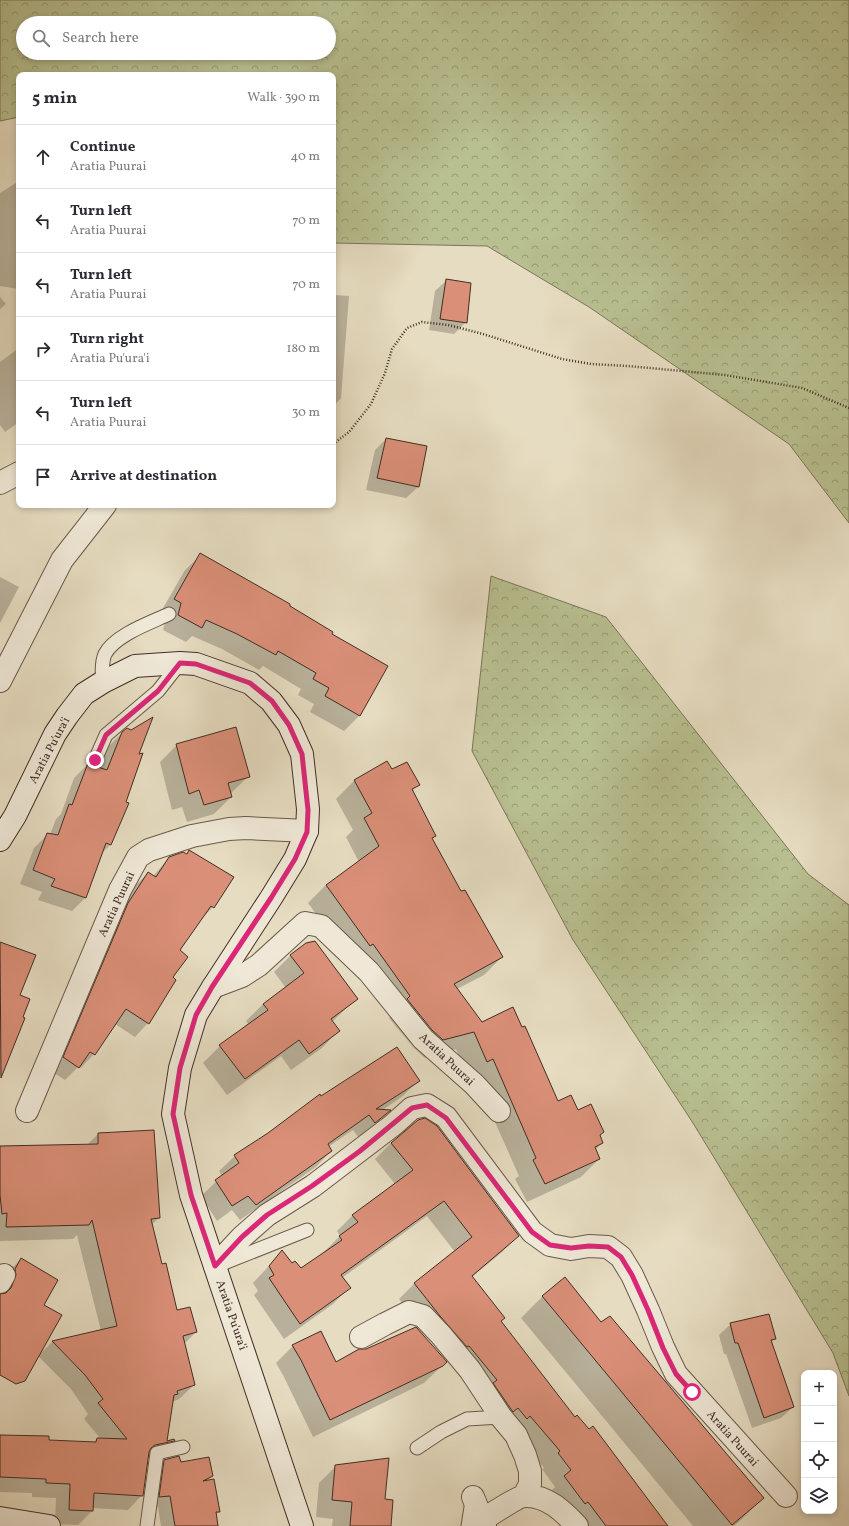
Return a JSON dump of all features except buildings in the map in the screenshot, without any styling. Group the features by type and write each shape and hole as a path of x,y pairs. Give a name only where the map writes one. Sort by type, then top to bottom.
{"street":[{"path":"0,483 16,475"},
{"path":"0,681 62,560 103,508"},
{"name":"Aratia Pu'ura'i","path":"0,840 15,816 55,734 84,694 103,682 136,666 180,663 196,664 250,683 272,701 289,725 302,754 308,810 307,832 295,859 212,987 196,1015 180,1068 173,1114 191,1195 233,1316 302,1526"},
{"name":"Aratia Puurai","path":"27,1111 117,897 138,857 149,850 192,836 229,829 246,828 307,832"},
{"name":"Aratia Puurai","path":"212,987 242,976 259,965 305,923 321,926 369,972 423,1039 474,1084 499,1111"},
{"name":"Aratia Puurai","path":"215,1266 242,1237 267,1215 312,1186 377,1138 412,1108 427,1105 446,1118 532,1232 550,1245 571,1248 589,1246 608,1247 621,1257 632,1275 663,1348 676,1374 786,1496"},
{"path":"361,1337 409,1312 423,1316 470,1370 501,1417 516,1435 526,1455 530,1471 530,1484 524,1496 478,1524 473,1497"},
{"path":"524,1496 542,1498 561,1509 577,1526"},
{"path":"0,1518 49,1526"}],"lane":[{"path":"103,682 104,655 113,643 137,629 169,614"},
{"path":"95,760 106,735 158,691 180,663"},
{"path":"215,1266 257,1248 307,1230"},
{"path":"418,1448 441,1432 467,1420 501,1417"},
{"path":"147,1526 157,1453 183,1447"}],"path":[{"path":"336,442 349,432 371,404 385,372 392,349 407,328 422,322 448,325 484,334 562,359 591,364 726,375 802,388 849,408"}],"green space":[{"path":"0,0 849,0 849,523 789,444 589,307 487,246 336,243 336,72 16,72 16,118 0,121"},
{"path":"491,576 606,617 808,874 849,905 849,1396 833,1353 693,1123 573,940 472,751"}],"route":[{"path":"95,760 106,735 158,691 180,663 196,664 250,683 272,701 289,725 302,754 308,810 307,832 295,859 212,987 196,1015 180,1068 173,1114 191,1195 215,1266 242,1237 267,1215 312,1186 360,1151 412,1108 427,1105 446,1118 532,1232 550,1245 571,1248 589,1246 608,1247 621,1257 632,1275 663,1348 676,1374 692,1392"}]}
